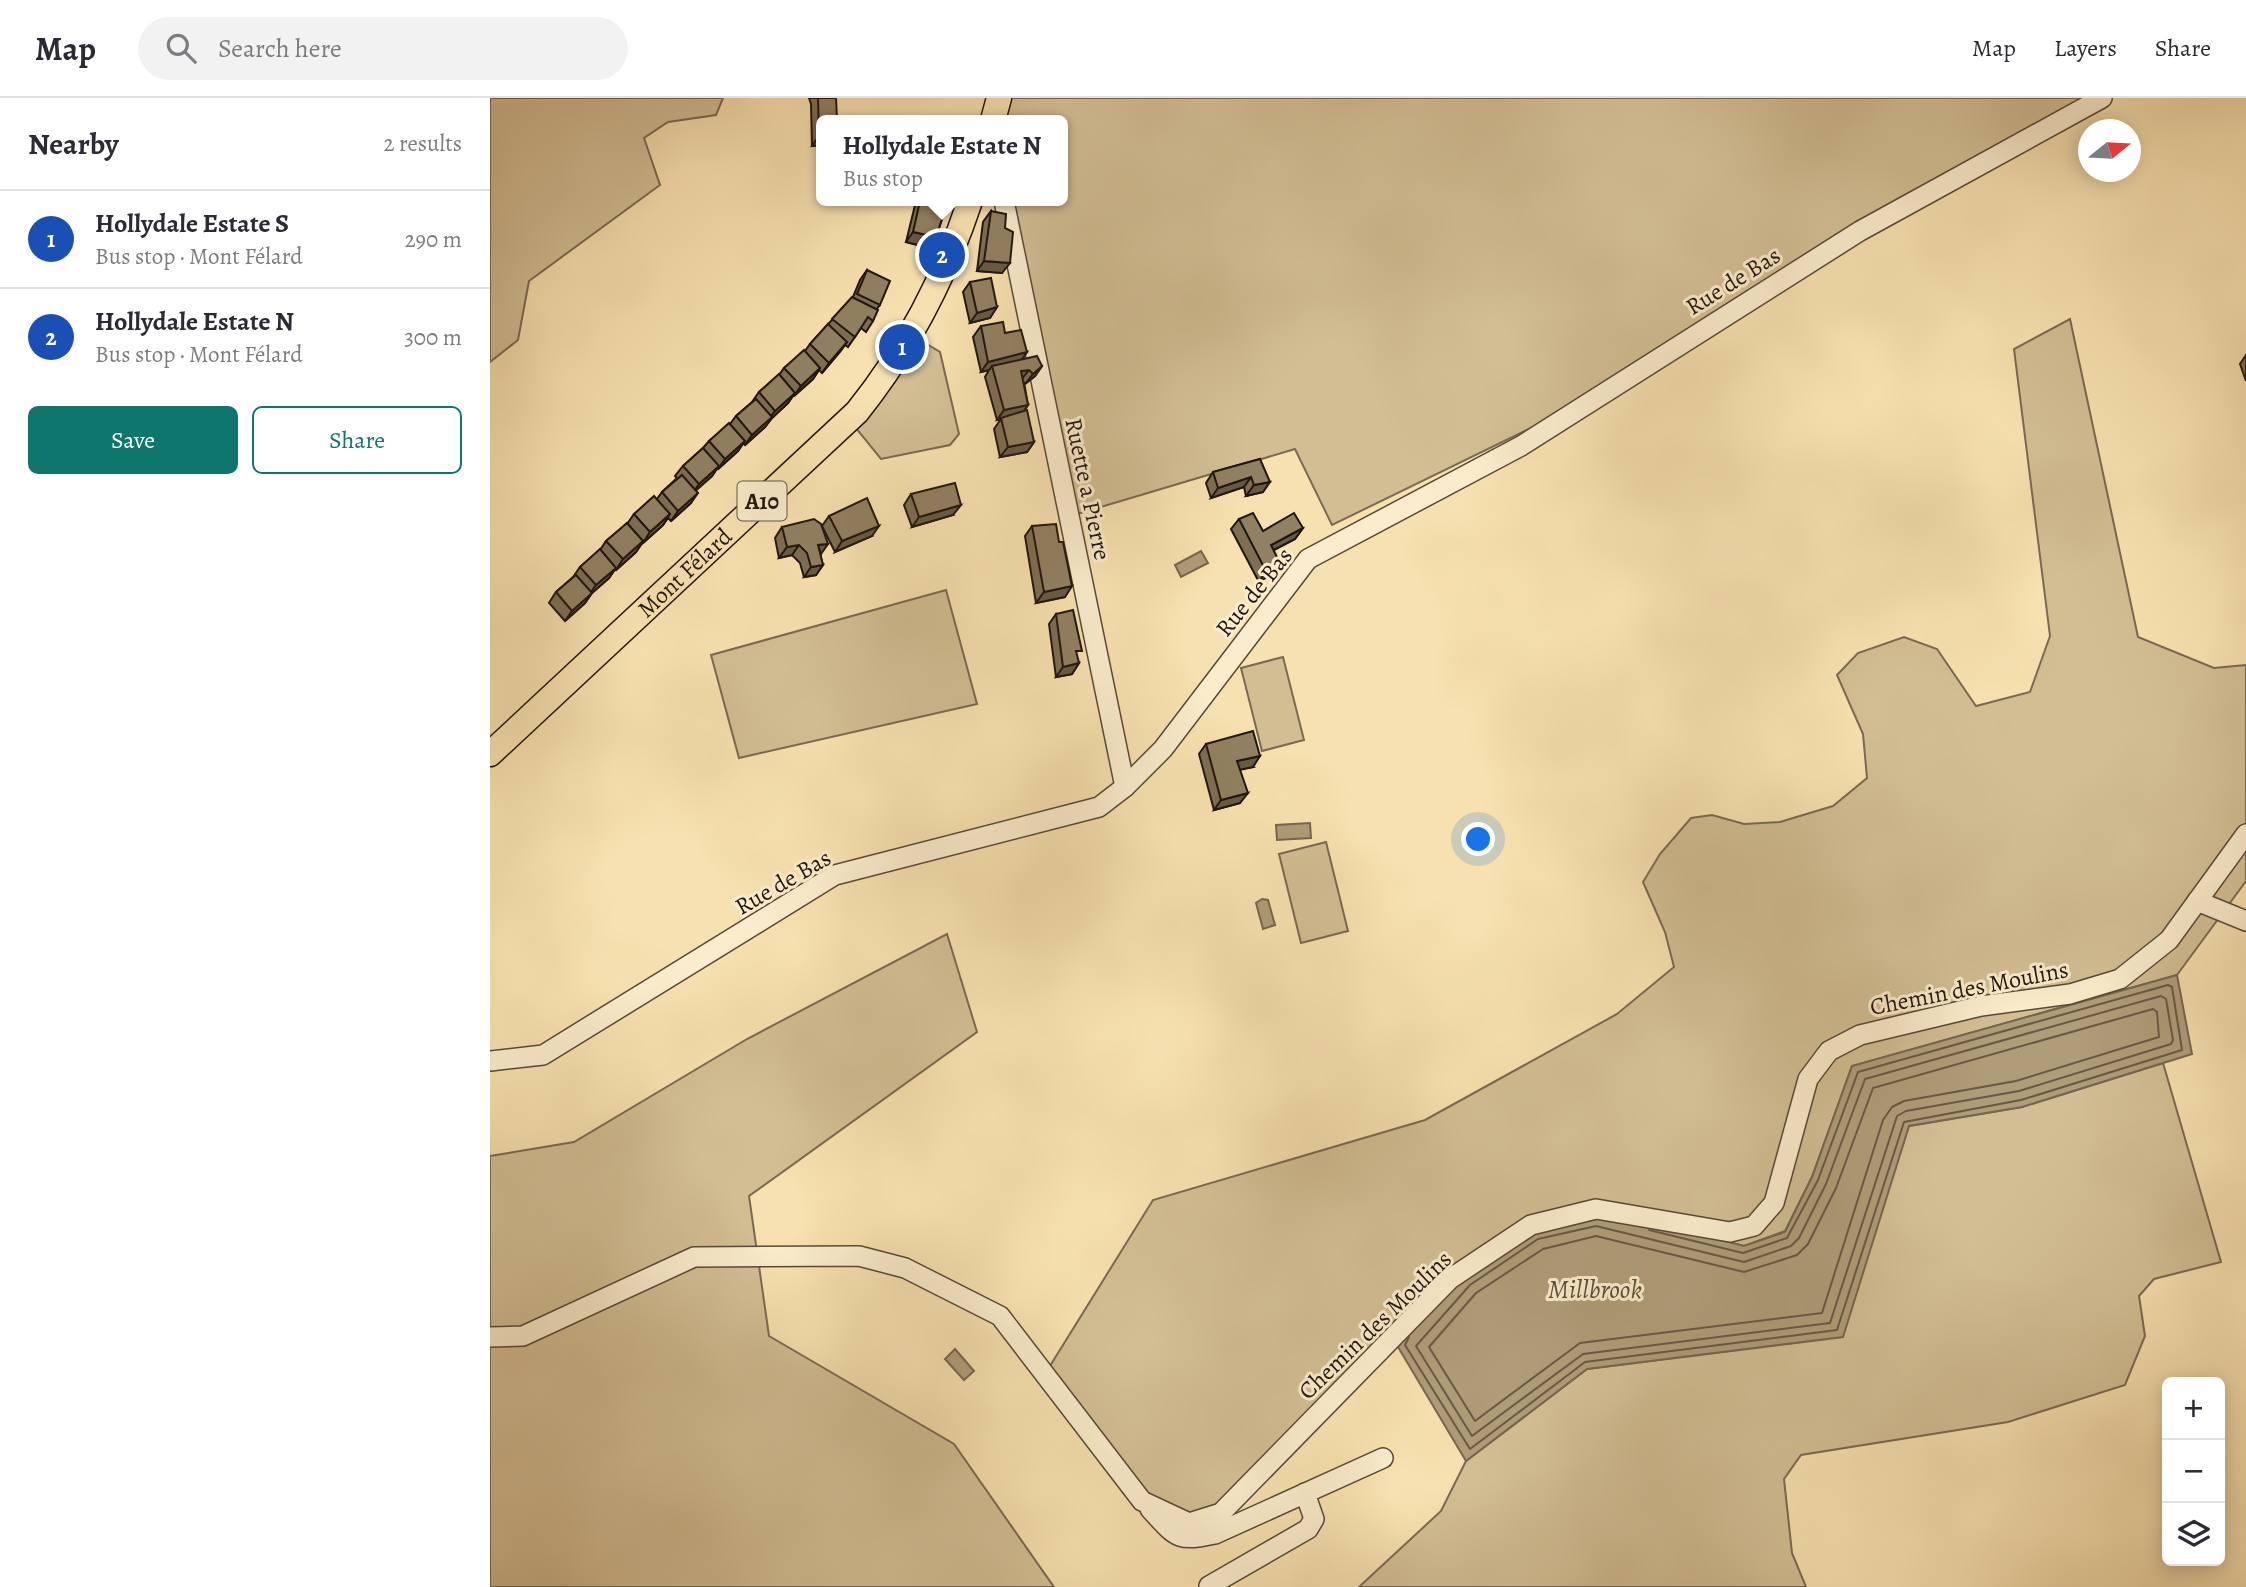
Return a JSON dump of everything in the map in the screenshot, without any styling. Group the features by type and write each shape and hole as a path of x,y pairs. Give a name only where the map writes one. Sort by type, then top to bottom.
{"main road":[{"path":"994,115 999,98"},
{"name":"Mont Félard","path":"490,754 857,412 879,384 939,283 951,258 968,206"}],"street":[{"name":"Rue de Bas","path":"490,1061 542,1055 835,875 1099,807 1125,787 1163,749 1308,559 1521,446 1860,231 2102,98"},
{"name":"Ruette a Pierre","path":"1005,206 1125,787"},
{"name":"Chemin des Moulins","path":"490,1337 523,1336 694,1257 859,1256 905,1268 1000,1316 1142,1501 1189,1523 1221,1513 1450,1279 1531,1225 1596,1209 1730,1232 1754,1226 1774,1203 1808,1079 1829,1051 1860,1035 1981,1006 2070,995 2120,979 2169,940 2246,834"},
{"path":"2197,901 2246,921"},
{"path":"1142,1501 1172,1532 1186,1540 1215,1534 1383,1458"},
{"path":"1209,1586 1308,1529 1314,1519 1305,1493"}],"shaded area":[{"path":"490,98 723,98 716,115 668,122 644,138 660,185 529,281 518,340 490,362"},
{"path":"1011,98 2098,98 1847,228 1533,427 1332,525 1295,449 1074,515 1012,206 1068,206 1068,115 1007,115"},
{"path":"2070,319 2138,637 2214,668 2246,665 2246,881 2177,975 1852,1066 1812,1177 1785,1231 1744,1246 1596,1209 1450,1279 1221,1513 1189,1523 1142,1501 1045,1374 1153,1200 1425,1120 1617,1014 1674,967 1665,932 1643,882 1660,854 1691,818 1712,815 1744,824 1780,822 1833,806 1867,778 1863,734 1837,675 1858,653 1904,637 1937,649 1976,706 2030,692 2050,636 2014,349"},
{"path":"925,343 940,352 959,434 950,445 881,459 855,427 915,345"},
{"path":"946,590 977,704 739,758 711,655"},
{"path":"1283,657 1304,740 1262,751 1241,668"},
{"path":"1326,842 1348,931 1301,943 1279,854"},
{"path":"947,934 977,1032 749,1196 769,1336 954,1444 1054,1587 490,1587 490,1156 574,1142 747,1039"},
{"path":"2163,1063 2221,1262 2154,1279 2139,1296 2145,1336 2125,1385 2008,1422 1801,1455 1784,1479 1792,1553 1806,1587 1359,1587 1441,1511 1466,1461 1587,1369 1840,1337 1909,1126 2022,1107"}],"water":[{"path":"1201,551 1208,563 1181,577 1175,565"},
{"path":"1310,823 1311,838 1277,840 1276,825"},
{"path":"1262,899 1268,900 1275,925 1263,929 1256,903"},
{"name":"Millbrook","path":"2177,975 2192,1054 2022,1107 1909,1126 1843,1337 1587,1369 1466,1461 1395,1342 1459,1273 1531,1225 1596,1209 1744,1246 1785,1232 1812,1177 1852,1066"},
{"path":"955,1349 974,1371 964,1380 945,1359"}],"building":[{"path":"818,98 836,98 837,115 818,115"},
{"path":"919,206 946,206 936,237 913,232"},
{"path":"991,211 1006,214 1005,228 1013,232 1010,263 984,261"},
{"path":"867,270 890,281 880,305 857,294"},
{"path":"991,278 997,307 977,313 970,282"},
{"path":"852,297 878,310 873,321 868,317 855,337 832,319"},
{"path":"1003,322 1005,333 1021,330 1027,352 988,362 981,326"},
{"path":"828,324 847,342 829,363 810,344"},
{"path":"804,350 820,368 801,386 784,368"},
{"path":"1037,356 1042,366 1033,374 1029,370 1021,371 1028,405 1004,410 992,366"},
{"path":"779,374 795,393 775,411 759,392"},
{"path":"756,399 772,417 752,435 736,416"},
{"path":"1027,410 1034,442 1008,447 1001,418"},
{"path":"729,423 745,441 725,459 709,441"},
{"path":"703,448 719,466 699,484 683,466"},
{"path":"1260,459 1270,482 1254,485 1251,477 1218,488 1213,472"},
{"path":"682,475 698,493 678,511 662,492"},
{"path":"955,483 961,505 919,517 911,494"},
{"path":"654,496 670,514 650,532 634,514"},
{"path":"867,498 879,526 842,541 829,516"},
{"path":"1253,513 1263,531 1294,513 1303,528 1271,545 1280,563 1266,571 1239,519"},
{"path":"814,519 821,524 828,544 818,545 823,565 811,567 807,553 799,545 787,547 782,527"},
{"path":"627,523 643,541 623,559 606,541"},
{"path":"1056,524 1059,542 1063,542 1072,586 1044,592 1032,526"},
{"path":"600,549 616,568 596,585 580,567"},
{"path":"576,575 592,593 572,611 556,592"},
{"path":"1073,610 1082,651 1076,651 1079,663 1063,667 1056,614"},
{"path":"1253,731 1260,756 1237,761 1248,793 1221,800 1206,744"}],"place":[{"name":"Hollydale Estate N","path":"942,255"},
{"name":"Hollydale Estate S","path":"902,347"}]}
